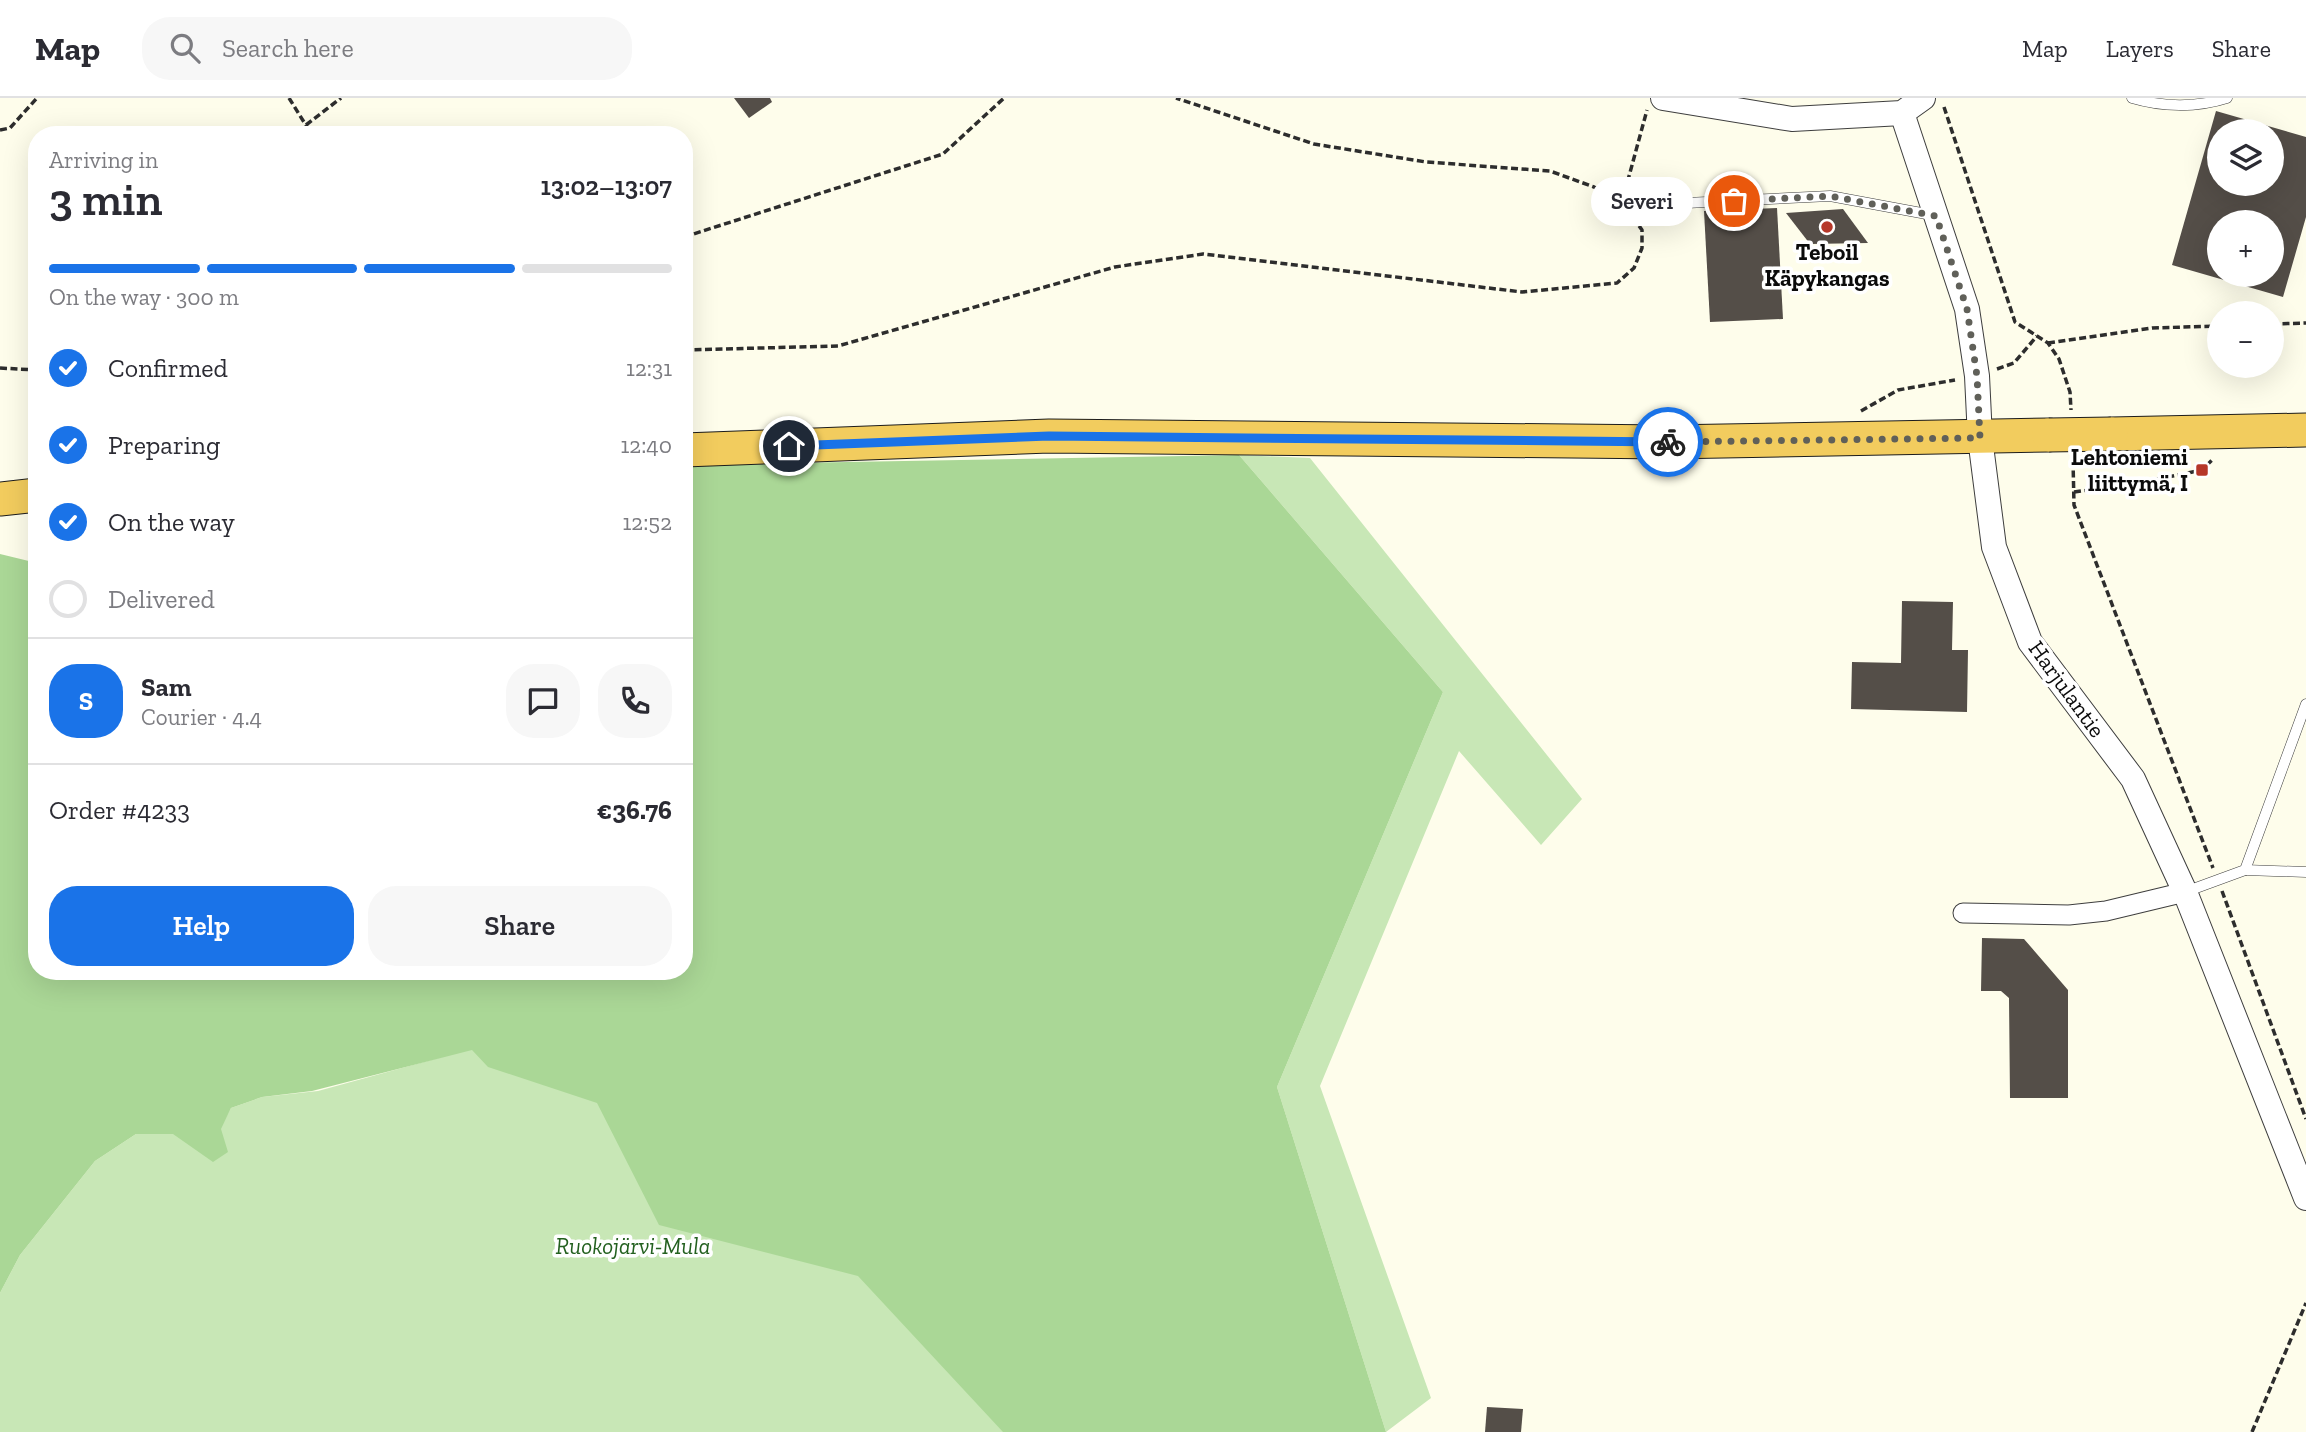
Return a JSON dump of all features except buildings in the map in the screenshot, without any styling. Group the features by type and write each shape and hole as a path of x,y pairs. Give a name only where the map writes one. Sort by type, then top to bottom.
{"highway":[{"path":"693,450 1049,436 1667,442 2306,430"},
{"path":"0,499 28,496"}],"street":[{"path":"1663,98 1792,119 1902,113 1923,98"},
{"name":"Harjulantie","path":"1902,113 1967,309 1977,376 1980,438 1994,547 2030,642 2133,779 2185,892 2306,1198"},
{"path":"1963,913 2069,915 2106,911 2185,892"}],"lane":[{"path":"2132,98 2154,105 2227,98"},
{"path":"1686,203 1830,196 1936,216"},
{"path":"2245,870 2306,704"},
{"path":"2185,892 2245,870 2306,872"}],"path":[{"path":"0,130 10,128 37,98"},
{"path":"289,98 306,125 341,98"},
{"path":"693,234 943,154 1004,98"},
{"path":"693,350 838,346 1115,267 1203,254 1522,292 1618,283 1634,268 1642,248 1642,230 1622,202 1594,187 1550,171 1426,162 1314,144 1176,98"},
{"path":"1622,202 1650,98"},
{"path":"1941,98 2015,322 2048,343 2059,359 2070,392 2064,436 2074,505 2306,1119"},
{"path":"2284,324 2306,323"},
{"path":"2048,343 2152,328 2207,326"},
{"path":"1859,413 1898,390 1977,376 2014,363 2037,336"},
{"path":"0,368 28,370"},
{"path":"2074,492 2202,470 2239,432"},
{"path":"2252,1432 2306,1303"}],"green space":[{"path":"1239,455 1310,458 1582,799 1541,845 1459,751 1320,1086 1431,1398 1386,1432 1277,1087 1443,692"},
{"path":"1239,455 1443,692 1277,1087 1386,1432 1003,1432 858,1276 659,1225 597,1103 488,1067 472,1050 312,1091 262,1097 231,1108 221,1129 228,1152 213,1162 173,1134 136,1134 95,1161 20,1255 0,1293 0,554 28,561 28,980 693,980 693,465"},
{"name":"Ruokojärvi-Mula","path":"441,1010 787,1089 1037,1432 0,1432 0,1293 20,1255 95,1161 136,1134 173,1134 220,1129 231,1108 262,1097 318,1091 442,1057"}],"way so far":[{"path":"1668,442 1980,438 1977,376 1967,309 1936,216 1830,196 1734,201"}],"place":[{"name":"Severi","path":"1734,201"},
{"name":"Teboil Käpykangas","path":"1827,227"},
{"name":"Lehtoniemi liittymä, I","path":"2202,470"}],"route":[{"path":"789,446 1049,436 1668,442"}]}
